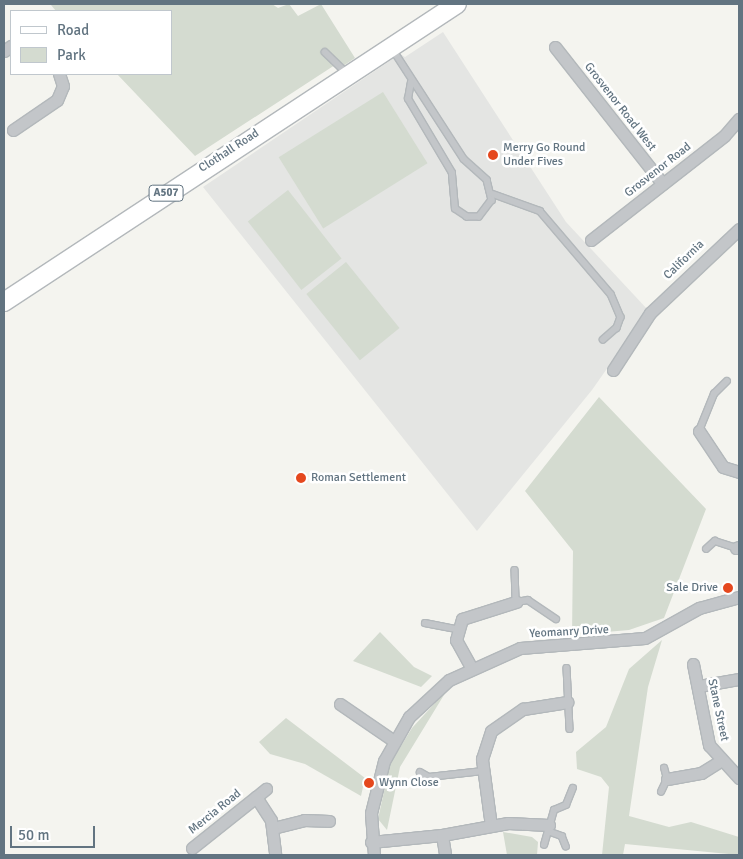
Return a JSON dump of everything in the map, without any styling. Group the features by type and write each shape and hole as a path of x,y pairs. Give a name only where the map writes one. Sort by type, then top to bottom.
{"main road":[{"name":"Clothall Road","path":"4,302 457,4"}],"street":[{"name":"Grosvenor Road West","path":"555,47 663,184"},
{"path":"12,130 57,100 63,86 59,75"},
{"name":"Grosvenor Road","path":"591,240 663,184 739,119"},
{"name":"California","path":"613,370 650,313 739,230"},
{"path":"699,430 723,467 739,472"},
{"name":"Yeomanry Drive","path":"374,855 371,842 375,786 394,741 429,696 471,667 520,648 644,638 699,608 739,597"},
{"path":"471,667 458,645 457,629 467,615 516,602"},
{"name":"Stane Street","path":"693,664 699,686 709,745 720,761 739,778"},
{"path":"699,686 739,679"},
{"path":"491,826 483,771 485,743 496,725 523,710 567,702"},
{"path":"340,704 394,741"},
{"path":"665,774 701,773 720,761"},
{"name":"Mercia Road","path":"192,848 266,789"},
{"name":"Mercia Road","path":"256,797 273,828 275,855"},
{"path":"273,828 304,820 329,821"},
{"path":"371,842 442,836 491,826 528,822 548,828"},
{"path":"442,836 445,855"}],"lane":[{"path":"390,47 411,82 464,159 487,180 492,194 488,208 479,217 466,217 455,209 452,173 408,99 411,82"},
{"path":"325,52 348,74"},
{"path":"492,194 540,211 611,294 621,317 617,328 603,340"},
{"path":"699,430 714,394 727,381"},
{"path":"706,549 715,541 738,547"},
{"path":"515,570 516,602 528,600 556,619"},
{"path":"424,623 457,629"},
{"path":"567,668 567,702 570,729"},
{"path":"420,772 429,777 483,771"},
{"path":"661,792 665,774"},
{"path":"544,845 554,810 566,805 573,788"},
{"path":"548,828 562,836 566,846"}],"shaded area":[{"path":"443,32 566,222 648,310 592,390 477,531 203,187 400,54 405,57"}],"green space":[{"path":"272,4 278,8 289,4 298,16 321,4 355,58 343,66 338,63 195,156 118,75 172,75 172,10 55,10 51,5"},
{"path":"383,92 428,163 323,228 279,157"},
{"path":"288,190 342,259 301,290 248,221"},
{"path":"346,262 399,328 360,360 306,294"},
{"path":"599,397 706,509 664,618 629,630 572,635 573,551 525,491"},
{"path":"380,632 414,667 432,676 421,687 353,661"},
{"path":"662,640 648,687 629,816 669,827 691,822 739,837 739,855 625,844 623,855 602,855 609,787 601,777 577,769 576,752 606,727 629,669"},
{"path":"447,690 400,767 387,830 378,819 390,764 412,728"},
{"path":"286,718 365,778 361,796 305,764 270,754 259,742"},
{"path":"503,832 532,837 538,842 537,855 507,855"}],"place":[{"name":"Merry Go Round Under Fives","path":"493,155"},
{"name":"Roman Settlement","path":"301,478"},
{"name":"Sale Drive","path":"728,588"},
{"name":"Wynn Close","path":"369,783"}]}
